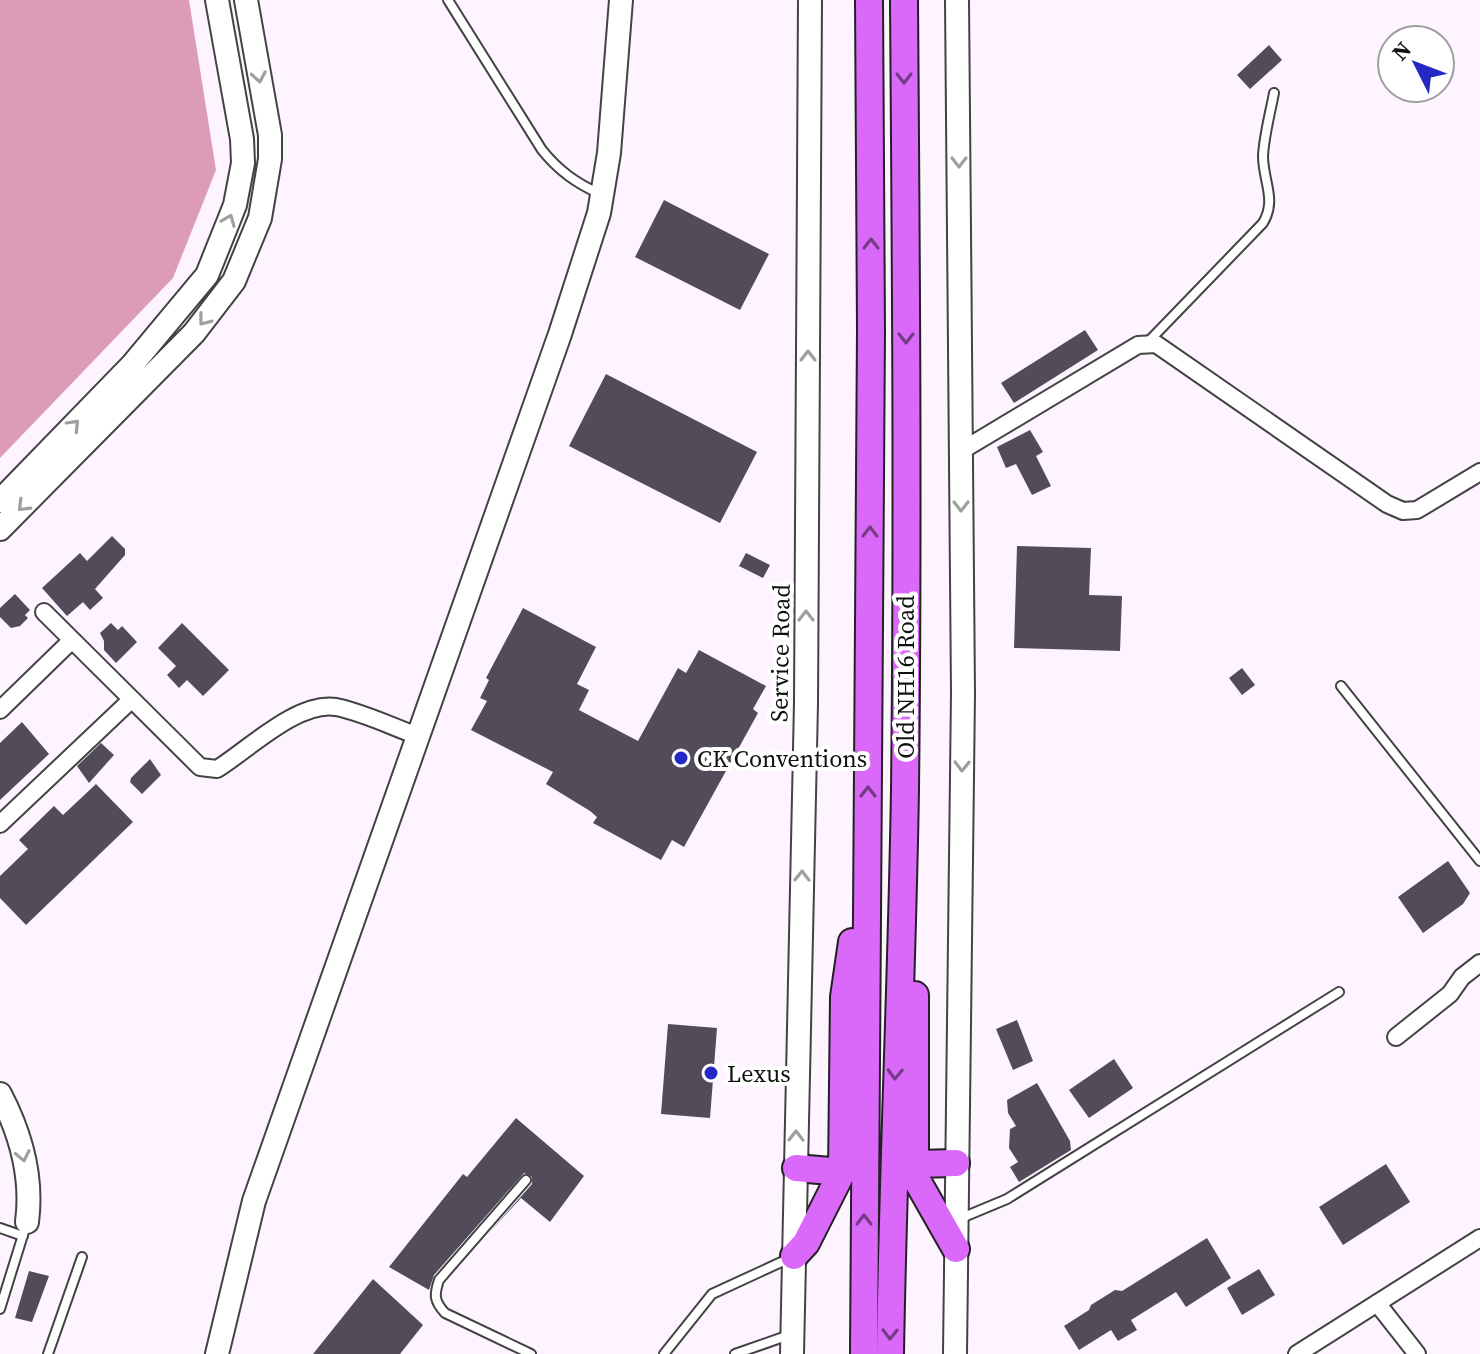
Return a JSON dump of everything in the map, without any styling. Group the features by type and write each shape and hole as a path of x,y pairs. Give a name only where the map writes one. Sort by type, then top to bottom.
{"main road":[{"name":"Old NH16 Road","path":"864,1354 871,330 869,0"},
{"name":"Old NH16 Road","path":"890,1354 893,1144 905,791 904,0"},
{"path":"905,791 915,990 915,1177 956,1249"},
{"path":"794,1256 806,1243 842,1172 844,997 868,832"},
{"path":"915,1164 956,1163"},
{"path":"796,1168 842,1172"}],"street":[{"path":"0,501 132,365 207,275 235,205 243,163 242,139 217,0"},
{"path":"0,529 194,333 234,281 260,218 270,159 270,135 246,0"},
{"path":"217,1354 254,1201 560,334 599,213 609,153 621,0"},
{"name":"Service Road","path":"792,1344 806,703 810,0"},
{"path":"955,1354 963,693 957,0"},
{"path":"961,451 1138,345 1148,342 1156,344 1218,386 1387,504 1403,511 1417,510 1480,472"},
{"path":"44,612 200,767 217,769 288,720 313,709 334,707 418,736"},
{"path":"0,710 72,640"},
{"path":"0,824 131,700"},
{"path":"1396,1037 1450,994 1462,977 1480,963"},
{"path":"0,1094 6,1121 24,1153 30,1199 25,1229"},
{"path":"1297,1354 1480,1238"},
{"path":"1377,1303 1417,1354"}],"lane":[{"path":"448,0 542,150 573,181 602,195"},
{"path":"1148,342 1269,214 1271,203 1263,153 1274,93"},
{"path":"1341,686 1480,861"},
{"path":"957,1220 1007,1199 1339,992"},
{"path":"526,1180 439,1280 434,1293 436,1304 445,1313 531,1354"},
{"path":"0,1309 25,1229 1,1231"},
{"path":"664,1354 712,1294 794,1256"},
{"path":"48,1354 82,1257"},
{"path":"735,1354 792,1344"}],"shaded area":[{"path":"0,0 189,0 216,170 173,278 0,458"}],"building":[{"path":"1269,45 1282,60 1250,89 1237,75"},
{"path":"664,200 769,254 740,310 635,257"},
{"path":"1085,330 1098,350 1014,403 1001,383"},
{"path":"606,374 757,452 720,523 569,446"},
{"path":"1030,430 1043,452 1036,456 1051,486 1032,495 1016,464 1006,468 997,447"},
{"path":"112,536 125,549 125,555 95,589 103,598 90,610 83,602 67,616 42,588 80,553 87,561"},
{"path":"1017,546 1091,548 1089,595 1122,596 1120,651 1014,648"},
{"path":"746,553 770,565 763,578 739,566"},
{"path":"15,594 30,610 25,615 28,618 20,626 11,628 0,617 0,608"},
{"path":"523,608 596,647 577,684 589,690 579,710 638,741 678,668 686,673 699,650 766,686 753,709 758,713 684,847 672,840 661,860 593,823 597,817 590,811 546,784 553,772 471,730 487,701 480,698 489,680 486,678"},
{"path":"111,623 118,630 122,626 137,642 116,663 104,650 100,633"},
{"path":"182,623 229,670 203,696 187,680 179,688 167,675 176,666 158,648"},
{"path":"1242,668 1255,685 1242,695 1229,678"},
{"path":"22,722 49,754 0,800 0,743"},
{"path":"101,743 114,755 89,783 77,766"},
{"path":"150,759 161,775 142,794 130,782"},
{"path":"96,784 133,822 26,925 0,898 0,876 28,849 19,840 54,806 63,815"},
{"path":"1448,861 1470,893 1463,904 1423,933 1398,897"},
{"path":"1017,1020 1033,1061 1013,1070 996,1029"},
{"path":"668,1024 717,1028 710,1118 661,1114"},
{"path":"1114,1059 1133,1088 1089,1118 1069,1090"},
{"path":"1037,1083 1070,1141 1071,1150 1019,1182 1010,1167 1018,1162 1009,1148 1010,1129 1016,1126 1008,1113 1007,1100"},
{"path":"516,1118 584,1176 550,1222 521,1198 489,1233 532,1184 532,1177 524,1173 434,1275 429,1290 389,1267 463,1174 467,1177"},
{"path":"1386,1164 1410,1202 1343,1245 1319,1207"},
{"path":"1207,1238 1231,1278 1186,1307 1176,1292 1131,1320 1137,1330 1118,1341 1111,1330 1079,1350 1064,1326 1115,1290 1122,1291"},
{"path":"1259,1269 1275,1295 1242,1315 1227,1288"},
{"path":"29,1271 49,1276 32,1322 15,1318"},
{"path":"373,1279 423,1325 400,1354 313,1354"}],"place":[{"name":"CK Conventions","path":"681,758"},
{"name":"Lexus","path":"711,1073"}]}
